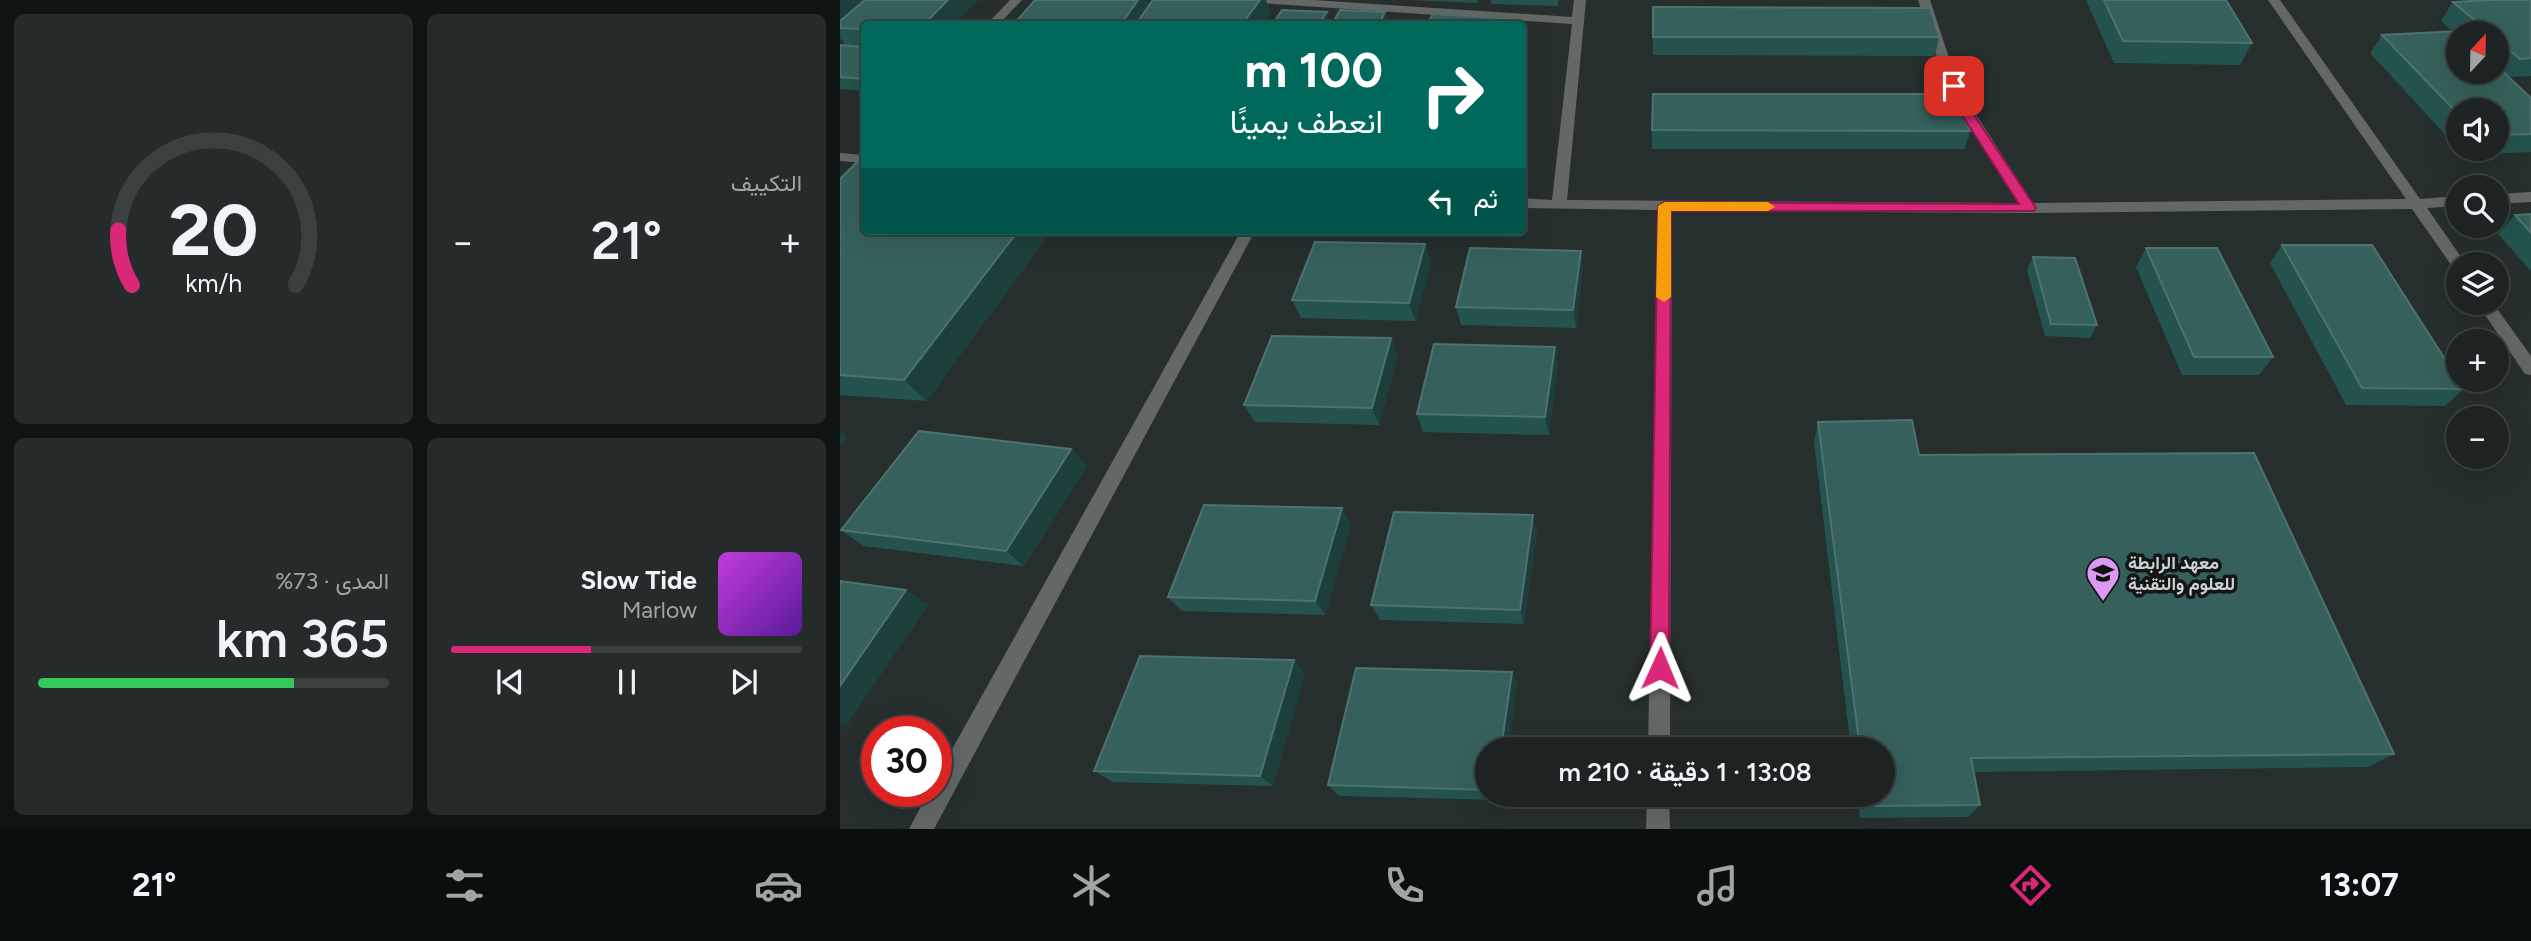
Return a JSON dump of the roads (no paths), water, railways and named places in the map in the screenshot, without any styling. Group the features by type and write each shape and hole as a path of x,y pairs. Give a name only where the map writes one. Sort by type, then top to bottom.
{"street":[{"path":"995,21 1016,0"},
{"path":"1260,0 1578,21"},
{"path":"1559,205 1580,0"},
{"path":"1924,0 1947,70 1961,102 2029,208"},
{"path":"2274,0 2450,252"},
{"path":"840,157 861,158"},
{"path":"848,174 861,161"},
{"path":"2509,198 2531,197"},
{"path":"1526,203 2029,208 2446,202"},
{"path":"1659,737 1665,206"},
{"path":"921,829 1246,235"},
{"path":"2493,315 2531,369"},
{"path":"1658,807 1658,829"}],"place":[{"name":"معهد الرابطة للعلوم والتقنية","path":"2103,603"}]}
